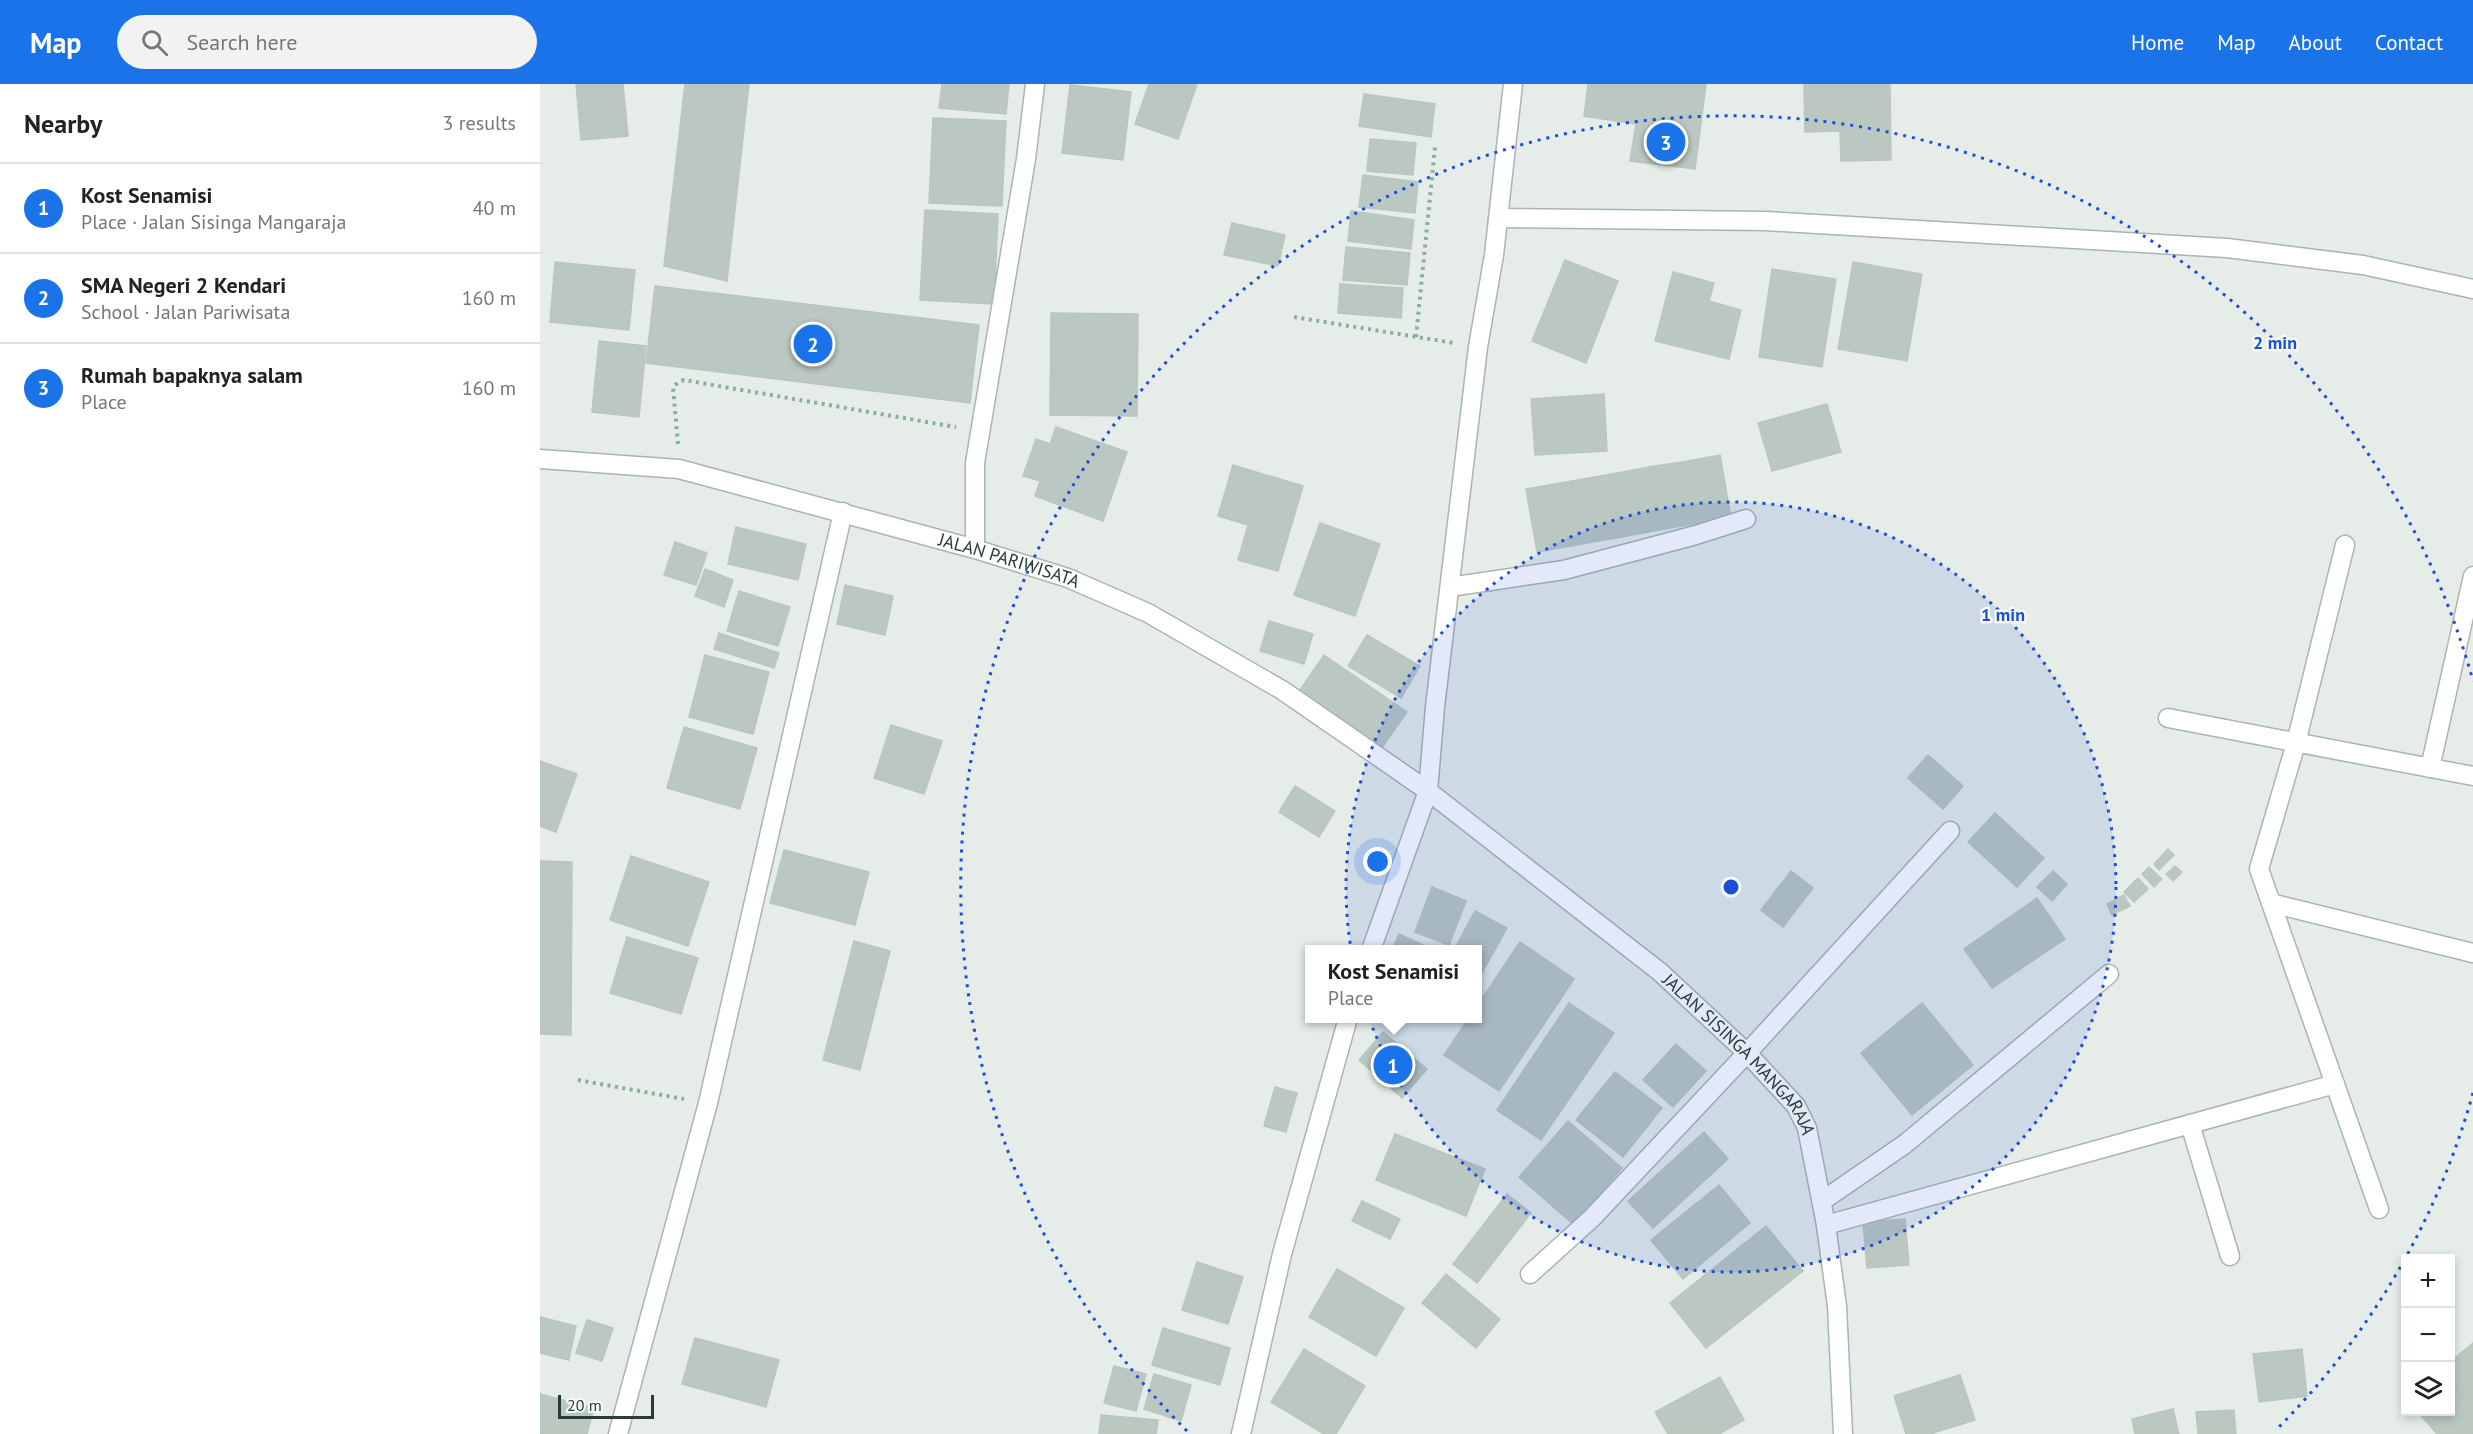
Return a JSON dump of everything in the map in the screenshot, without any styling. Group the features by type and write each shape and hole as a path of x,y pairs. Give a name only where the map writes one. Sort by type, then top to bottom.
{"street":[{"path":"975,549 975,464 1026,159 1035,84"},
{"path":"1373,945 1428,791 1435,707 1478,347 1498,218 1513,84"},
{"path":"1498,218 1765,221 2227,248 2363,265 2473,289"},
{"name":"JALAN PARIWISATA","path":"540,459 680,469 975,549 1068,578 1148,613 1282,690 1428,791"},
{"path":"618,1434 708,1103 843,512"},
{"path":"1450,587 1564,570 1696,535 1746,519"},
{"path":"2345,545 2296,743 2259,870 2379,1209"},
{"path":"2430,768 2473,576"},
{"path":"2168,718 2473,776"},
{"name":"JALAN SISINGA MANGARAJA","path":"1428,791 1660,972 1747,1053 1796,1106 1807,1128 1826,1225 1837,1306 1844,1434"},
{"path":"1530,1274 1592,1218 1950,831"},
{"path":"2271,903 2473,953"},
{"path":"1822,1201 1905,1144 2109,974"},
{"path":"1241,1434 1282,1254 1347,1023"},
{"path":"1826,1225 2335,1084"},
{"path":"2190,1124 2230,1256"}],"path":[{"path":"1416,337 1435,147"},
{"path":"1294,316 1478,347"},
{"path":"680,469 673,388 678,382 684,380 981,432"},
{"path":"578,1080 708,1103"}],"building":[{"path":"576,84 623,84 628,136 581,140"},
{"path":"685,84 749,84 727,281 664,266"},
{"path":"942,84 1009,84 1006,114 939,108"},
{"path":"1149,84 1197,84 1178,139 1135,124"},
{"path":"1588,84 1706,84 1695,169 1630,161 1636,124 1584,116"},
{"path":"1804,84 1890,84 1891,160 1841,161 1840,131 1805,132"},
{"path":"1070,85 1131,92 1123,160 1062,153"},
{"path":"1364,94 1435,104 1431,137 1359,126"},
{"path":"933,118 1006,121 1002,206 929,203"},
{"path":"1370,139 1416,143 1413,175 1367,171"},
{"path":"1363,175 1418,182 1415,213 1359,207"},
{"path":"925,210 998,214 994,304 920,300"},
{"path":"1351,211 1414,220 1411,249 1348,241"},
{"path":"1232,223 1285,235 1278,266 1224,255"},
{"path":"1346,247 1410,253 1407,285 1343,280"},
{"path":"1565,260 1618,281 1586,363 1532,341"},
{"path":"555,262 635,270 629,330 550,322"},
{"path":"1853,262 1922,274 1907,361 1838,349"},
{"path":"1772,269 1836,279 1822,367 1759,357"},
{"path":"1673,272 1714,283 1709,301 1741,310 1729,359 1655,341"},
{"path":"1340,284 1403,288 1401,318 1338,313"},
{"path":"655,286 979,325 970,403 646,363"},
{"path":"1051,313 1138,314 1137,416 1050,415"},
{"path":"599,341 646,346 639,417 592,412"},
{"path":"1604,394 1607,451 1535,455 1531,399"},
{"path":"1827,404 1841,452 1772,471 1758,423"},
{"path":"1056,427 1127,452 1103,521 1035,496 1040,481 1023,476 1036,439 1050,444"},
{"path":"1720,455 1731,518 1693,524 1682,462"},
{"path":"1682,462 1693,524 1660,530 1649,467"},
{"path":"1233,465 1303,486 1278,571 1238,560 1248,525 1218,516"},
{"path":"1649,467 1660,530 1622,537 1611,474"},
{"path":"1611,474 1622,537 1582,544 1571,481"},
{"path":"1571,481 1582,544 1537,552 1526,489"},
{"path":"1320,523 1380,544 1355,616 1294,595"},
{"path":"736,527 806,544 798,580 728,564"},
{"path":"675,542 707,553 696,585 664,575"},
{"path":"705,569 733,580 724,607 695,596"},
{"path":"845,585 893,596 885,635 837,624"},
{"path":"739,591 790,607 778,646 727,631"},
{"path":"1269,621 1313,634 1304,664 1260,651"},
{"path":"719,633 779,653 774,668 714,649"},
{"path":"1367,635 1420,666 1401,698 1348,666"},
{"path":"705,655 769,672 753,734 689,717"},
{"path":"1324,655 1407,712 1381,749 1298,693"},
{"path":"891,725 942,741 924,794 874,778"},
{"path":"684,727 757,748 740,809 667,788"},
{"path":"1928,755 1963,786 1943,809 1908,778"},
{"path":"540,761 577,774 556,832 540,826"},
{"path":"1295,786 1335,811 1319,837 1279,812"},
{"path":"1995,813 2044,858 2017,887 1968,842"},
{"path":"2168,849 2174,855 2159,870 2154,864"},
{"path":"784,850 869,872 855,925 770,903"},
{"path":"631,856 709,882 688,946 610,920"},
{"path":"540,861 572,862 571,1035 540,1034"},
{"path":"2175,866 2182,872 2173,881 2166,874"},
{"path":"2149,867 2162,879 2154,887 2142,874"},
{"path":"1791,871 1813,888 1783,927 1761,910"},
{"path":"2053,871 2067,884 2052,901 2037,887"},
{"path":"2138,878 2148,889 2134,902 2124,892"},
{"path":"1432,887 1466,901 1449,945 1415,932"},
{"path":"2124,895 2130,906 2112,915 2107,904"},
{"path":"2037,898 2065,939 1992,988 1964,949"},
{"path":"1475,911 1507,928 1482,973 1482,945 1457,945"},
{"path":"1399,934 1423,945 1394,945"},
{"path":"627,937 698,958 681,1014 610,993"},
{"path":"854,941 890,951 860,1070 823,1060"},
{"path":"1520,942 1574,979 1499,1091 1444,1055 1466,1023 1482,1023 1482,999"},
{"path":"1569,1003 1614,1033 1541,1140 1497,1110"},
{"path":"1922,1003 1973,1065 1912,1115 1861,1053"},
{"path":"1383,1032 1427,1069 1402,1098 1359,1060"},
{"path":"1676,1044 1706,1071 1673,1107 1643,1080"},
{"path":"1615,1072 1662,1108 1623,1157 1576,1120"},
{"path":"1275,1087 1297,1093 1286,1132 1264,1126"},
{"path":"1568,1121 1622,1168 1573,1224 1519,1177"},
{"path":"1704,1132 1728,1159 1653,1228 1628,1201"},
{"path":"1395,1134 1485,1169 1466,1216 1376,1180"},
{"path":"1719,1185 1750,1223 1683,1279 1651,1240"},
{"path":"1507,1194 1531,1213 1477,1283 1453,1264"},
{"path":"1362,1201 1400,1219 1390,1239 1352,1221"},
{"path":"1905,1219 1909,1265 1867,1268 1863,1222"},
{"path":"1766,1226 1803,1271 1706,1348 1670,1303"},
{"path":"1197,1262 1243,1277 1228,1324 1182,1310"},
{"path":"1337,1269 1404,1308 1376,1356 1309,1317"},
{"path":"1446,1274 1500,1319 1476,1348 1422,1303"},
{"path":"540,1317 576,1326 569,1360 540,1353"},
{"path":"587,1320 613,1328 602,1361 576,1353"},
{"path":"1163,1328 1230,1348 1220,1385 1152,1365"},
{"path":"695,1338 779,1360 766,1407 682,1384"},
{"path":"2473,1343 2473,1407 2455,1387 2455,1358"},
{"path":"1304,1349 1365,1386 1336,1434 1324,1434 1271,1402"},
{"path":"2302,1349 2307,1396 2259,1402 2253,1354"},
{"path":"1114,1366 1146,1374 1136,1411 1104,1403"},
{"path":"1154,1374 1191,1385 1181,1421 1144,1409"},
{"path":"1960,1375 1975,1420 1930,1434 1906,1434 1894,1396"},
{"path":"1720,1377 1744,1420 1719,1434 1668,1434 1655,1412"},
{"path":"2455,1387 2473,1407 2473,1434 2437,1434 2421,1416 2455,1416"},
{"path":"540,1394 594,1408 587,1434 540,1434"},
{"path":"2173,1409 2179,1434 2135,1434 2132,1419"},
{"path":"2234,1410 2236,1434 2198,1434 2196,1412"},
{"path":"1101,1415 1158,1420 1156,1434 1099,1434"}],"place":[{"name":"Rumah bapaknya salam","path":"1666,142"},
{"name":"SMA Negeri 2 Kendari","path":"813,344"},
{"name":"Kost Senamisi","path":"1393,1065"}]}
